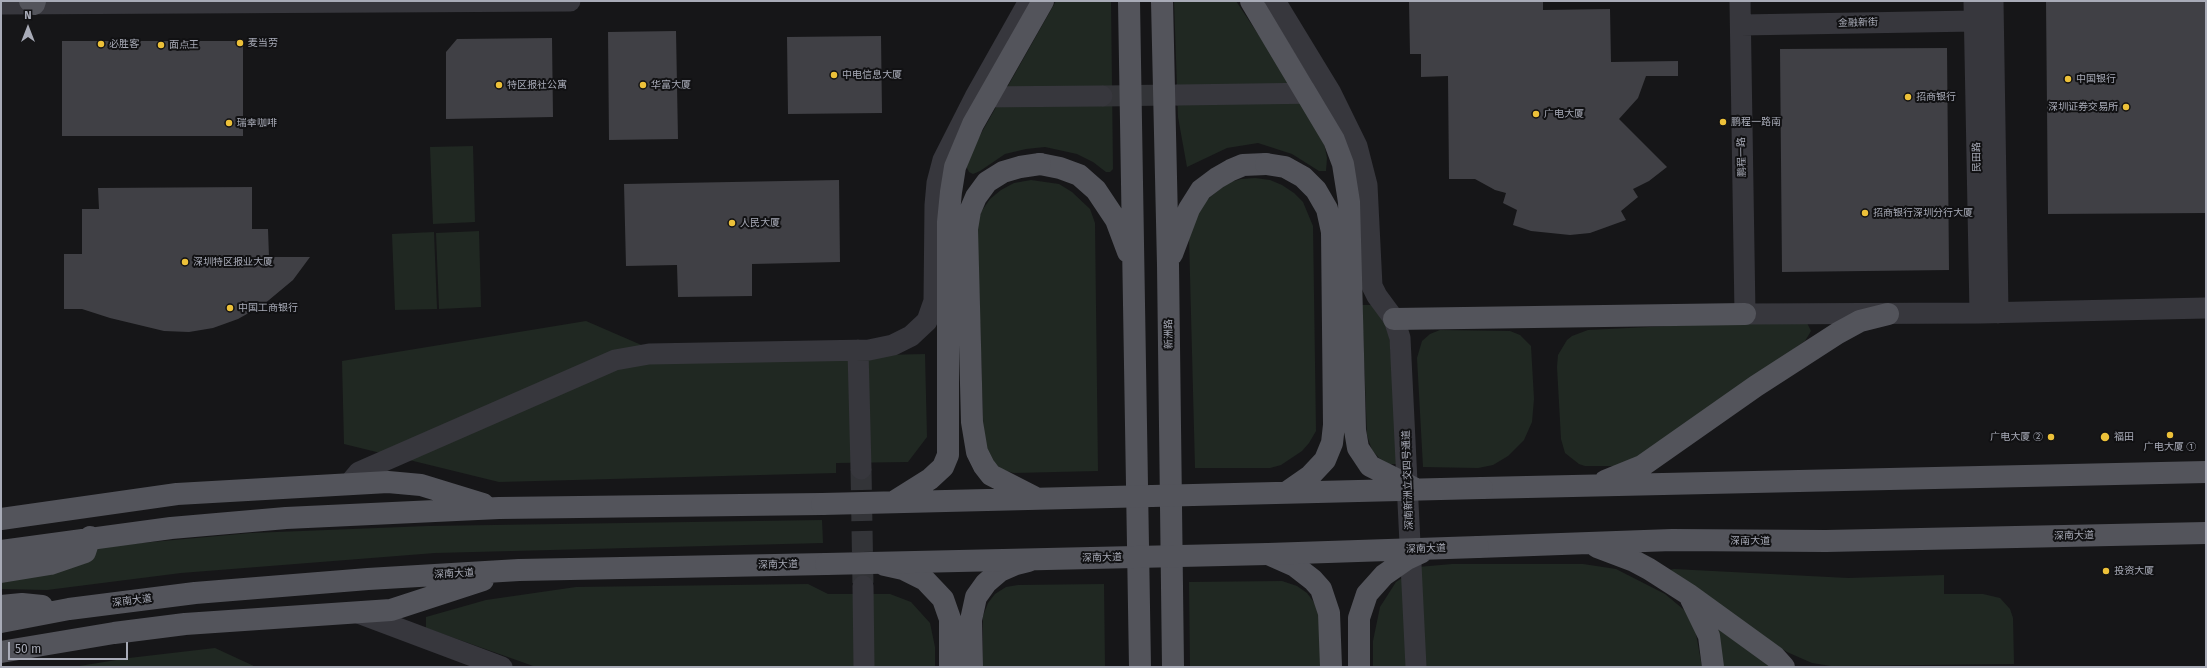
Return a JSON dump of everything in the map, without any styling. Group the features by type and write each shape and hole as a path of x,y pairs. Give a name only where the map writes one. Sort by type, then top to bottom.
{"main road":[{"path":"894,502 930,479 943,467 948,454 948,222 950,192 956,167 973,124 1043,1"},
{"path":"1129,1 1140,667"},
{"name":"新洲路","path":"1162,1 1168,265 1173,667"},
{"path":"1251,1 1334,140 1343,164 1349,202 1355,430 1358,448 1370,466 1416,489"},
{"path":"1037,499 991,475 984,466 977,452 972,422 966,248 970,211 976,197 987,182 1003,172 1020,167 1040,164 1060,168 1079,175 1096,190 1116,220 1133,266"},
{"path":"1168,265 1189,209 1202,190 1216,178 1243,165 1266,164 1285,167 1303,177 1316,190 1327,208 1332,232 1334,424 1332,443 1325,460 1310,476 1287,492"},
{"path":"1394,319 1745,314"},
{"path":"1593,486 1642,466 1756,386 1838,333 1860,321 1888,314"},
{"path":"1,551 90,537 233,521 499,508 822,504 1416,489 2206,472"},
{"path":"1,519 141,498 193,493 348,484 405,483 421,485 499,508"},
{"path":"193,493 286,518"},
{"name":"深南大道","path":"1,622 69,609 275,586 519,570 1036,560 1428,550 1672,540 1826,541 2206,533"},
{"path":"1,572 50,564 85,552 90,537"},
{"path":"1588,544 1634,561 1688,594 1775,657 1784,667"},
{"path":"1359,667 1359,618 1367,594 1384,575 1407,559 1428,550"},
{"path":"1268,554 1295,566 1313,580 1321,589 1329,613 1331,667"},
{"path":"972,667 971,620 976,596 986,583 1000,571 1016,564 1036,560"},
{"path":"874,563 903,569 915,574 938,592 950,619 950,667"},
{"path":"1,652 129,631 234,619 391,610 410,605 462,586 519,570"},
{"path":"1688,594 1709,636 1713,667"},
{"path":"132,601 234,619"},
{"path":"1,606 22,604 69,609"}],"street":[{"path":"1,4 33,2 570,1"},
{"path":"348,484 359,472 615,360 649,354 858,350 881,348 902,341 920,329 929,316 936,290 936,205 940,171 948,148 975,96 1029,1"},
{"path":"1274,1 1331,93 1357,146 1365,171 1369,201 1372,286 1376,296 1394,319"},
{"name":"鹏程一路","path":"1740,1 1745,314"},
{"name":"民田路","path":"1989,313 1993,1"},
{"name":"金融新街","path":"1741,25 1975,11"},
{"name":"民田路","path":"1975,11 1989,313"},
{"path":"1178,95 1331,93"},
{"path":"975,96 1102,96"},
{"path":"1745,314 1989,313 2206,308"},
{"name":"深南新洲立交四号通道","path":"1394,319 1398,326 1402,351 1416,667"},
{"path":"858,350 860,469"},
{"path":"862,586 864,667"},
{"path":"358,613 502,667"}],"shaded area":[{"path":"1056,1 1111,1 1113,169 1110,172 1106,172 1093,162 1077,154 1045,147 1026,149 1005,154 973,174 969,172 966,166 974,146"},
{"path":"1174,1 1236,1 1302,100 1324,143 1327,158 1326,171 1319,171 1292,154 1258,143 1227,148 1187,167 1178,117"},
{"path":"473,146 475,222 433,224 430,147"},
{"path":"1255,178 1270,180 1282,185 1294,193 1303,202 1313,226 1316,431 1302,451 1281,465 1270,468 1195,468 1189,237 1195,210 1227,183 1241,179"},
{"path":"1031,180 1059,184 1072,192 1090,209 1095,223 1098,471 1014,473 1003,470 993,462 984,450 977,225 981,212 990,199 1001,190 1014,183"},
{"path":"479,231 481,307 439,309 436,233"},
{"path":"434,232 437,309 395,310 392,234"},
{"path":"1362,305 1375,305 1388,316 1399,464 1389,464 1379,458 1372,450 1367,435"},
{"path":"1790,320 1807,323 1811,331 1805,341 1632,462 1618,466 1585,466 1579,464 1565,453 1561,439 1557,367 1558,355 1567,340 1572,336 1588,330"},
{"path":"586,321 676,360 925,354 927,437 908,462 836,463 836,473 499,482 344,444 342,361"},
{"path":"1440,330 1510,331 1520,335 1531,346 1534,399 1532,422 1524,440 1508,456 1493,465 1478,468 1423,467 1417,358 1422,341 1430,334"},
{"path":"822,520 823,543 435,553 181,573 47,590 1,589 1,571 97,547 251,533 428,526"},
{"path":"1452,564 1583,564 1616,569 1665,594 1689,614 1696,634 1702,667 1373,667 1373,641 1380,607 1396,582 1418,567"},
{"path":"1670,570 1848,578 1944,575 1944,594 1983,594 2000,598 2010,609 2013,618 2014,664 1831,666 1812,663 1787,652 1760,635"},
{"path":"1282,581 1297,586 1307,593 1316,605 1320,617 1320,667 1190,667 1189,582"},
{"path":"808,584 828,594 890,594 911,602 930,623 935,647 935,667 536,667 426,628 426,617 486,600 576,587"},
{"path":"1104,584 1105,667 983,667 983,616 988,603 995,594 1006,587 1018,585"},
{"path":"1712,620 1782,667 1721,667"},
{"path":"215,648 256,667 73,667 129,658"}],"building":[{"name":"广电大厦","path":"1409,1 1543,1 1543,10 1610,9 1611,62 1678,61 1678,76 1646,76 1638,98 1619,119 1667,167 1649,181 1633,189 1638,197 1621,211 1626,220 1590,233 1570,235 1531,231 1513,225 1517,210 1503,203 1506,193 1495,190 1475,179 1449,179 1448,76 1421,77 1421,54 1410,54"},
{"name":"深圳证券交易所","path":"2046,1 2206,1 2206,213 2048,214"},
{"name":"华富大厦","path":"676,31 678,139 609,140 608,32"},
{"name":"中电信息大厦","path":"881,36 882,113 788,114 787,37"},
{"name":"特区报社公寓","path":"552,38 553,117 446,119 446,52 457,39"},
{"path":"62,41 243,41 243,136 62,136"},
{"name":"招商银行深圳分行大厦","path":"1947,48 1949,270 1782,272 1780,49"},
{"name":"人民大厦","path":"839,180 840,262 752,264 752,296 678,297 677,265 626,266 624,184"},
{"name":"深圳特区报业大厦","path":"252,187 252,229 268,229 269,257 310,257 293,280 263,305 238,319 213,328 189,332 164,331 110,318 82,309 64,309 64,254 82,254 82,209 99,209 98,188"}],"tunnel":[{"path":"1102,96 1178,95"},
{"path":"861,469 863,586"}],"place":[{"name":"麦当劳","path":"240,43"},
{"name":"必胜客","path":"101,44"},
{"name":"面点王","path":"161,45"},
{"name":"中电信息大厦","path":"834,75"},
{"name":"中国银行","path":"2068,79"},
{"name":"特区报社公寓","path":"499,85"},
{"name":"华富大厦","path":"643,85"},
{"name":"招商银行","path":"1908,97"},
{"name":"深圳证券交易所","path":"2126,107"},
{"name":"广电大厦","path":"1536,114"},
{"name":"鹏程一路南","path":"1723,122"},
{"name":"瑞幸咖啡","path":"229,123"},
{"name":"招商银行深圳分行大厦","path":"1865,213"},
{"name":"人民大厦","path":"732,223"},
{"name":"深圳特区报业大厦","path":"185,262"},
{"name":"中国工商银行","path":"230,308"},
{"name":"广电大厦 ①","path":"2170,435"},
{"name":"广电大厦 ②","path":"2051,437"},
{"name":"福田","path":"2105,437"},
{"name":"投资大厦","path":"2106,571"}]}
